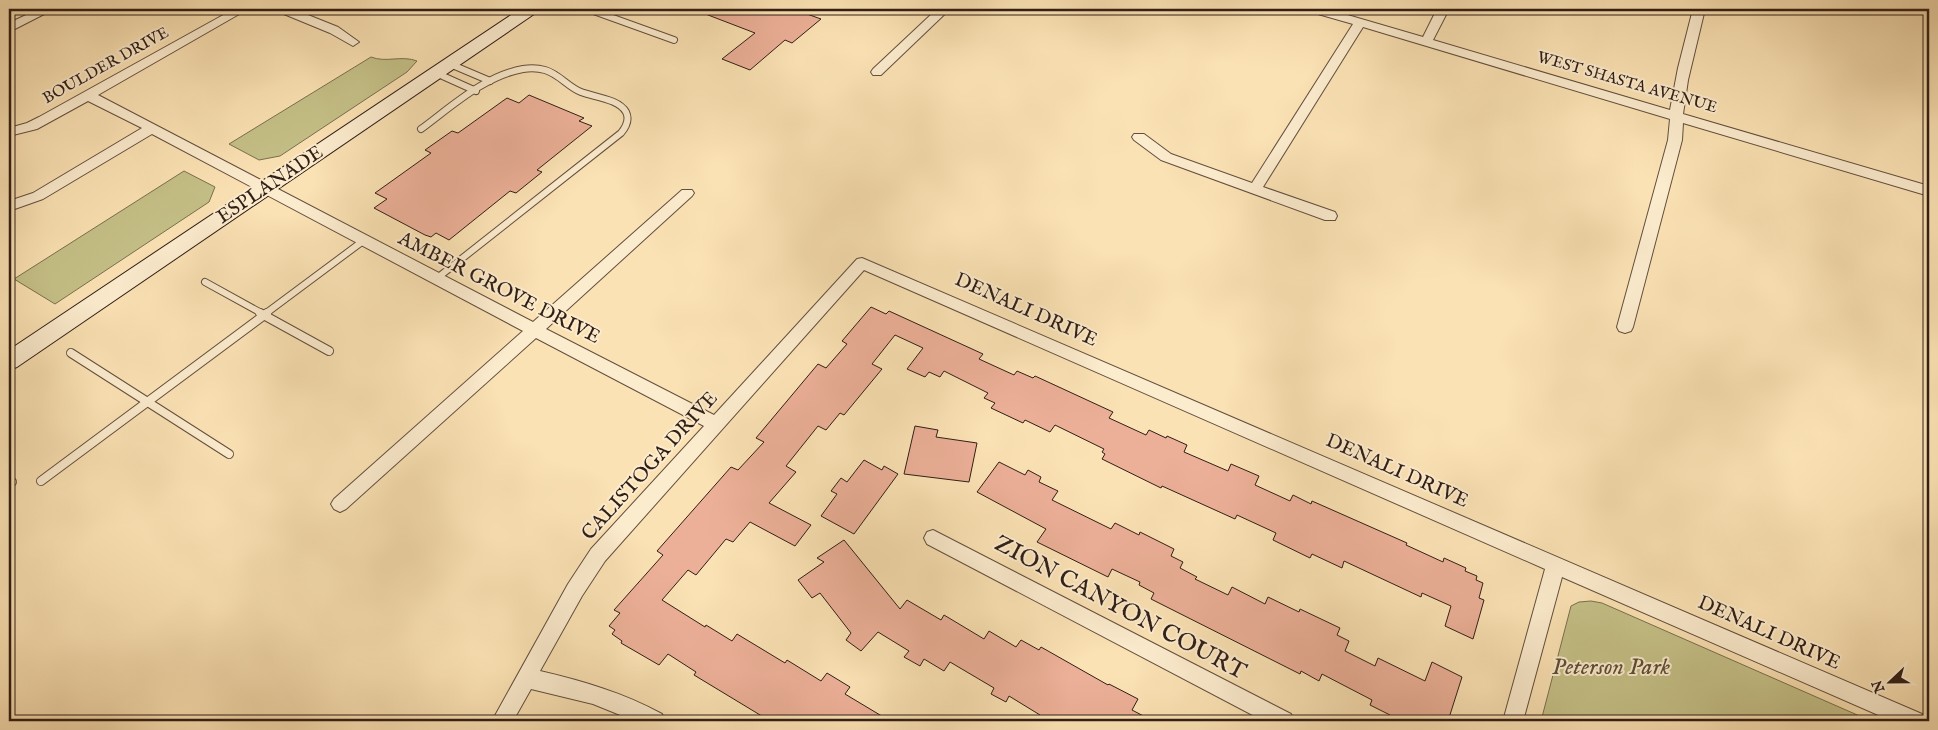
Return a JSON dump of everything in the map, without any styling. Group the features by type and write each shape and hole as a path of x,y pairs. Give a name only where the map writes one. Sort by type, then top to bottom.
{"main road":[{"name":"ESPLANADE","path":"9,361 531,9"}],"street":[{"path":"9,28 48,9"},
{"name":"BOULDER DRIVE","path":"9,132 32,126 242,9"},
{"path":"283,9 334,30 353,42"},
{"path":"877,72 944,9"},
{"name":"WEST SHASTA AVENUE","path":"1315,9 1929,191"},
{"path":"1426,42 1443,9"},
{"path":"1625,327 1675,140 1677,106 1686,58 1699,9"},
{"path":"1255,189 1360,22"},
{"name":"AMBER GROVE DRIVE","path":"87,95 362,241 716,424"},
{"path":"9,206 38,196 152,128"},
{"path":"1139,137 1166,157 1330,216"},
{"path":"340,504 686,193"},
{"name":"CALISTOGA DRIVE","path":"502,721 575,590 598,555 862,263"},
{"name":"DENALI DRIVE","path":"862,263 1915,721"},
{"name":"ZION CANYON COURT","path":"933,538 1284,721"},
{"path":"1513,721 1556,565"},
{"path":"527,678 607,698 635,709 655,721"}],"lane":[{"path":"588,9 674,40"},
{"path":"443,68 490,81"},
{"path":"443,68 476,91"},
{"path":"421,129 490,81 519,70 545,70 579,92 619,106 626,111 627,126 621,132 436,279"},
{"path":"41,481 362,241"},
{"path":"205,282 329,351"},
{"path":"71,354 229,454"}],"green space":[{"path":"371,57 417,61 407,72 280,156 259,160 229,144"},
{"path":"184,171 215,187 209,202 55,304 14,279"},
{"name":"Peterson Park","path":"1591,601 1602,603 1871,721 1541,721 1571,606 1579,602"}],"building":[{"path":"695,9 793,9 821,19 792,43 785,40 750,70 722,59 755,33"},
{"path":"529,95 584,118 579,121 592,126 537,170 542,172 516,193 510,191 449,240 436,233 431,237 425,235 374,208 387,199 375,193 431,153 425,150 452,131 458,133 507,98 519,103"},
{"path":"871,307 886,314 889,311 983,354 979,359 1014,375 1017,371 1033,378 1035,376 1113,412 1109,418 1146,435 1149,430 1187,445 1184,452 1228,471 1231,464 1259,476 1255,485 1290,501 1293,495 1311,504 1312,501 1407,543 1406,545 1443,562 1444,558 1466,568 1465,571 1477,576 1476,580 1483,583 1479,598 1484,600 1473,639 1445,626 1451,606 1422,593 1421,597 1344,561 1342,568 1312,554 1310,558 1273,540 1276,533 1237,515 1235,519 1162,486 1161,488 1102,459 1105,454 1102,452 1104,449 1055,425 1050,432 1025,420 1023,423 991,408 995,403 984,398 988,393 944,371 940,377 929,372 925,377 907,369 923,348 895,335 872,364 882,369 844,415 840,413 826,430 818,426 786,466 796,472 769,503 811,525 795,546 750,522 733,542 726,539 696,575 688,570 662,600 705,627 706,625 732,641 737,634 785,663 787,660 821,681 827,673 850,687 845,694 890,721 770,721 694,675 696,672 668,654 659,665 621,643 622,641 612,634 615,630 609,626 620,613 614,610 663,555 657,551 731,467 738,470 764,442 756,438 818,364 826,368 847,344 842,341"},
{"path":"915,426 938,430 936,437 977,443 969,482 904,474"},
{"path":"864,460 882,470 884,466 898,474 854,534 821,516 837,494 831,491 841,478 847,482"},
{"path":"999,462 1025,475 1028,470 1041,477 1039,482 1058,491 1052,500 1111,529 1115,523 1139,535 1140,532 1174,549 1171,556 1183,562 1180,568 1197,577 1195,579 1228,595 1232,587 1265,604 1268,597 1299,612 1300,609 1340,628 1337,635 1349,641 1345,651 1375,666 1378,658 1425,681 1432,662 1462,677 1448,721 1387,721 1390,715 1370,705 1372,700 1322,674 1319,681 1301,671 1300,674 1151,599 1154,593 1139,585 1140,582 1112,569 1108,577 1037,542 1046,529 977,492"},
{"path":"844,540 900,609 907,600 941,620 944,615 984,639 989,631 1016,647 1021,640 1039,650 1041,647 1108,685 1138,699 1132,710 1153,721 1037,721 1040,715 1009,696 1006,702 991,694 994,688 950,662 944,671 924,659 920,666 904,657 909,651 878,632 861,651 846,640 851,633 820,593 812,598 798,580 824,562 817,558"}]}
